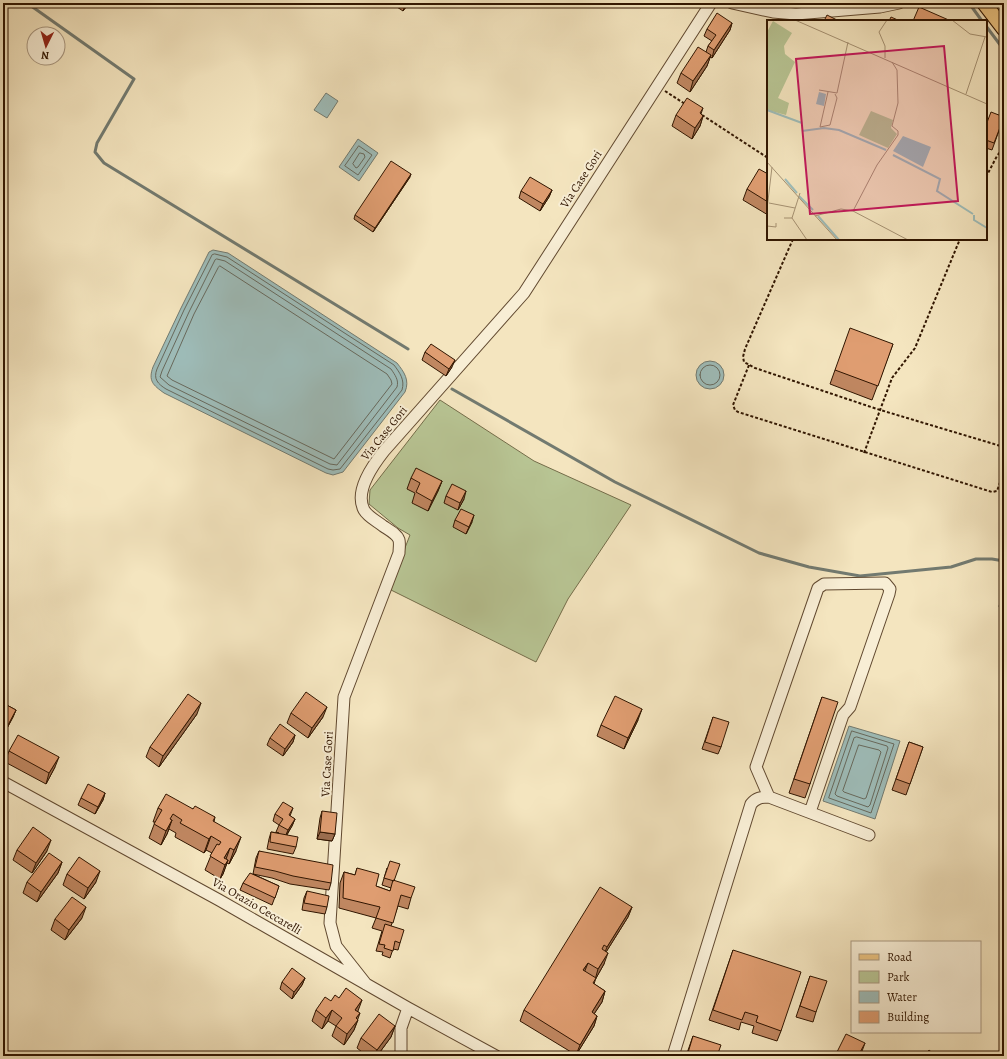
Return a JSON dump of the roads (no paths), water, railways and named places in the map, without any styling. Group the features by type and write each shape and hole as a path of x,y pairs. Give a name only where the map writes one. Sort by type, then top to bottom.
{"main road":[{"path":"984,3 1004,29"}],"street":[{"name":"Via Case Gori","path":"366,984 336,946 330,923 344,697 400,547 399,541 393,533 368,515 364,509 362,492 365,481 370,470 384,451 524,293 711,3"},
{"path":"732,3 773,12 796,14 899,3"},
{"path":"769,797 756,767 818,588 824,584 885,583 890,589 889,594 850,707 843,715 810,812"},
{"name":"Via Orazio Ceccarelli","path":"3,782 219,900 408,1008 496,1056"},
{"path":"673,1056 751,804 758,798 769,797 870,835"},
{"path":"401,1056 401,1028 408,1008"}],"water":[{"path":"326,93 338,101 327,118 314,110"},
{"path":"358,139 378,153 359,181 339,167"},
{"path":"213,250 228,253 397,363 404,373 407,380 405,392 343,472 333,475 326,473 164,393 152,382 151,376 153,367 209,252"},
{"path":"710,361 720,365 724,375 720,385 710,389 700,385 696,375 700,365"},
{"path":"849,726 900,741 875,819 823,801"}],"waterway":[{"path":"27,3 134,79 97,143 95,152 104,163 408,349"},
{"path":"969,3 981,20"},
{"path":"987,27 1004,50"},
{"path":"452,389 615,482 759,553 809,567 860,576 951,567 976,559 1004,561"},
{"path":"1000,606 1004,596"}]}
